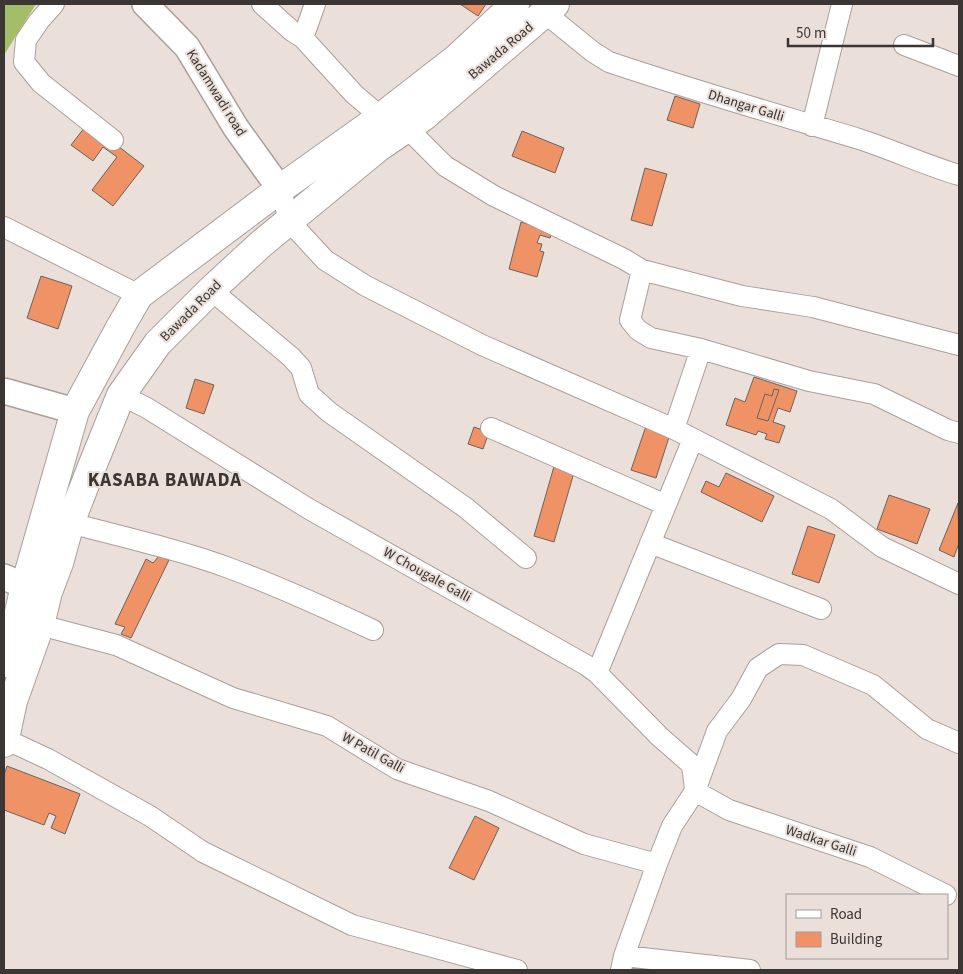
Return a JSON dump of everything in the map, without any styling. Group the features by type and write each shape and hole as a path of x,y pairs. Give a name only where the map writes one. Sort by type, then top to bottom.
{"main road":[{"name":"Bawada Road","path":"4,663 12,638 14,582 76,411 139,296 280,189 381,117 457,58 515,4"},
{"name":"Bawada Road","path":"4,741 13,701 40,625 48,592 59,563 70,523 121,395 158,343 261,244 379,147 424,117 550,8"}],"street":[{"path":"54,4 39,20 26,40 24,62 41,83 113,140"},
{"name":"Kadamwadi road","path":"145,4 187,47 236,128 280,189"},
{"path":"262,4 292,31 303,38 354,94 381,117 408,129 445,166 494,196 624,259 642,270 742,296 813,307 959,345"},
{"path":"303,38 315,4"},
{"path":"812,126 842,4"},
{"name":"Dhangar Galli","path":"550,8 593,52 609,62 861,140 959,175"},
{"path":"904,45 959,66"},
{"path":"280,189 290,222 325,260 366,286 482,345 674,429 831,509 882,547 959,584"},
{"path":"4,227 139,296"},
{"path":"642,270 630,320 638,330 651,338 701,349 809,380 874,394 948,430 959,433"},
{"path":"211,290 291,357 301,368 308,394 329,412 466,508 526,558"},
{"path":"674,429 701,349"},
{"path":"4,391 76,411"},
{"name":"W Chougale Galli","path":"121,395 147,408 309,510 586,665 597,673 660,737 692,765 695,791"},
{"path":"490,428 666,505"},
{"path":"597,673 693,439"},
{"path":"70,523 227,567 315,603 373,630"},
{"path":"650,543 821,609"},
{"name":"W Patil Galli","path":"40,625 116,645 233,698 326,726 397,768 489,801 584,844 657,864"},
{"path":"750,970 623,963 672,826 695,791 717,731 741,700 758,668 779,654 803,655 873,685 927,729 959,743"},
{"path":"4,741 48,758 150,816 203,852 352,925 517,970"},
{"name":"Wadkar Galli","path":"695,791 729,810 870,857 944,894"}],"green space":[{"path":"4,4 36,4 4,55"}],"building":[{"path":"460,4 486,4 478,16"},
{"path":"675,96 700,104 693,128 667,120"},
{"path":"88,123 144,166 113,206 92,190 117,157 103,147 93,161 71,145"},
{"path":"522,131 564,148 555,173 512,156"},
{"path":"645,168 667,174 652,226 631,220"},
{"path":"521,222 552,231 550,238 540,235 537,243 542,244 540,251 544,252 537,277 509,269"},
{"path":"41,276 72,286 58,329 27,318"},
{"path":"754,377 797,391 790,412 778,408 773,422 785,426 779,443 765,439 767,434 758,431 756,435 726,425 735,398 745,402"},
{"path":"195,379 214,385 204,414 186,408"},
{"path":"774,389 779,390 768,421 757,418 765,394 772,396"},
{"path":"646,426 670,434 656,478 631,470"},
{"path":"474,427 489,432 483,449 468,444"},
{"path":"555,463 575,469 554,542 534,536"},
{"path":"726,473 774,496 762,522 701,492 706,481 719,487"},
{"path":"889,495 930,509 917,544 877,529"},
{"path":"958,503 959,543 954,557 939,550"},
{"path":"808,526 835,535 819,583 792,574"},
{"path":"159,556 169,560 131,638 121,634 125,627 115,624 146,559 153,563"},
{"path":"7,766 80,794 65,834 51,828 56,816 49,813 44,825 4,810 4,775"},
{"path":"475,816 499,828 474,880 449,868"}],"district":[{"name":"KASABA BAWADA","path":"165,480"}]}
